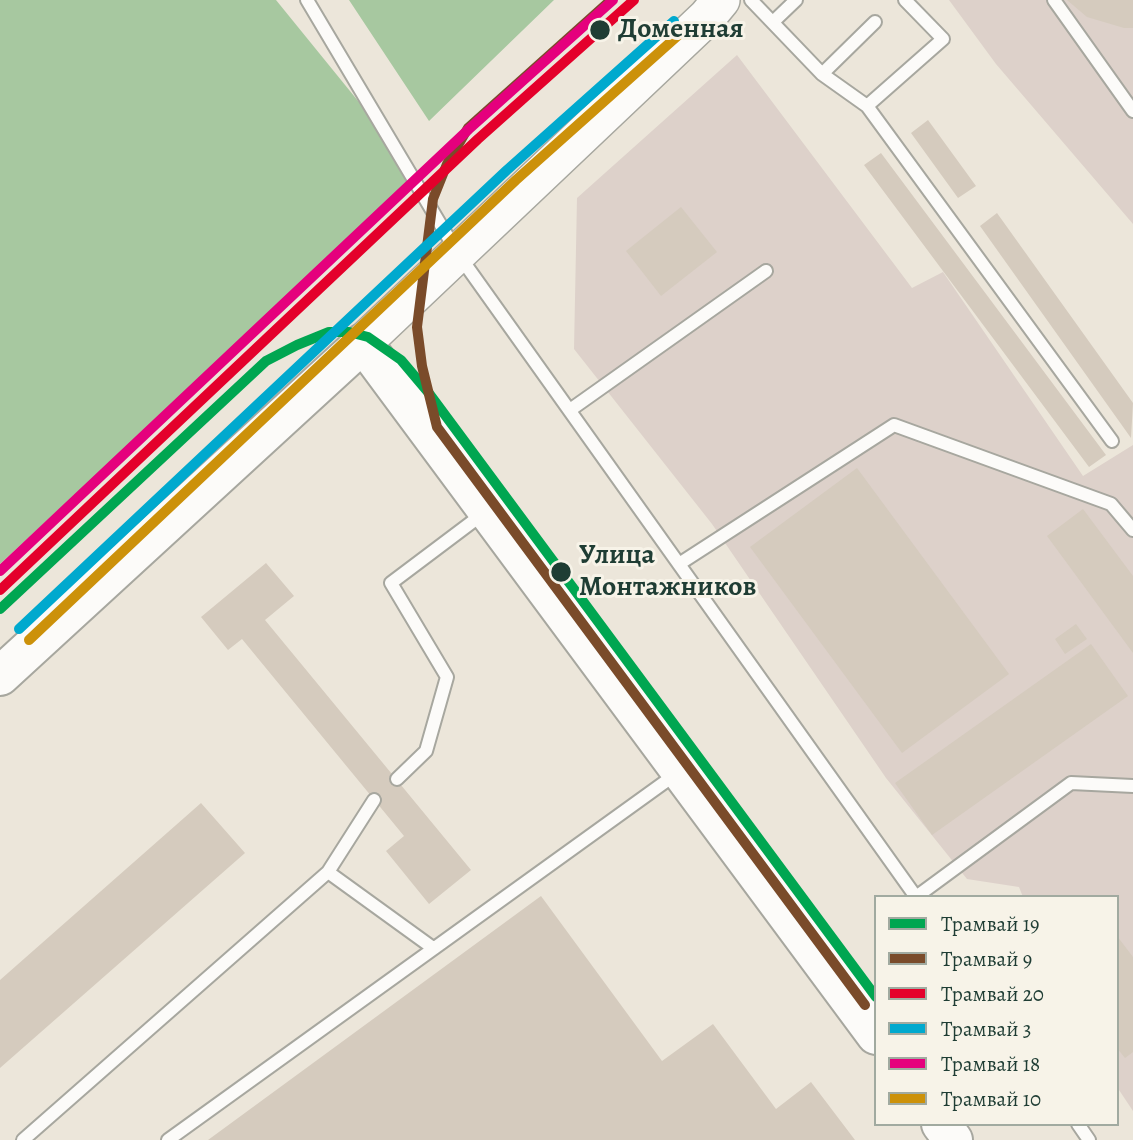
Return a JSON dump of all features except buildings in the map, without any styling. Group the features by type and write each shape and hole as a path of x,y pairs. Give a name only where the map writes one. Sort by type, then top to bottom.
{"main road":[{"path":"0,676 363,343 714,9"},
{"path":"363,343 874,1032"}],"lane":[{"path":"307,0 458,254 915,895"},
{"path":"751,0 822,74 867,106 1112,441"},
{"path":"773,22 796,0"},
{"path":"867,106 943,39 905,0"},
{"path":"1054,0 1133,111"},
{"path":"822,74 875,22"},
{"path":"569,410 766,271"},
{"path":"679,564 894,425 1111,503 1133,530"},
{"path":"397,779 426,751 447,677 391,583 487,510"},
{"path":"168,1140 680,771"},
{"path":"919,895 1071,783 1133,786"},
{"path":"23,1140 328,872 374,800"},
{"path":"328,872 433,948"}],"shaded area":[{"path":"949,0 1133,0 1133,224 996,64"},
{"path":"737,55 912,288 943,272 1083,476 1133,445 1133,1111 1119,1090 1119,895 1022,895 1019,887 967,879 886,778 712,524 574,349 577,198"}],"green space":[{"path":"0,0 276,0 419,176 0,564"},
{"path":"349,0 554,0 429,121"}],"tram line":[{"name":"9","path":"611,0 468,128 447,164 433,199 417,327 422,366 437,427 865,1005"},
{"name":"18","path":"0,571 469,129 613,0"},
{"name":"20","path":"0,590 478,139 634,0"},
{"name":"3","path":"19,629 507,170 674,21"},
{"name":"10","path":"29,640 516,180 683,31"},
{"name":"19","path":"0,609 266,361 329,332 349,332 368,337 401,360 428,392 874,994"}],"place":[{"name":"Доменная","path":"600,30"},
{"name":"Улица Монтажников","path":"561,572"}]}
